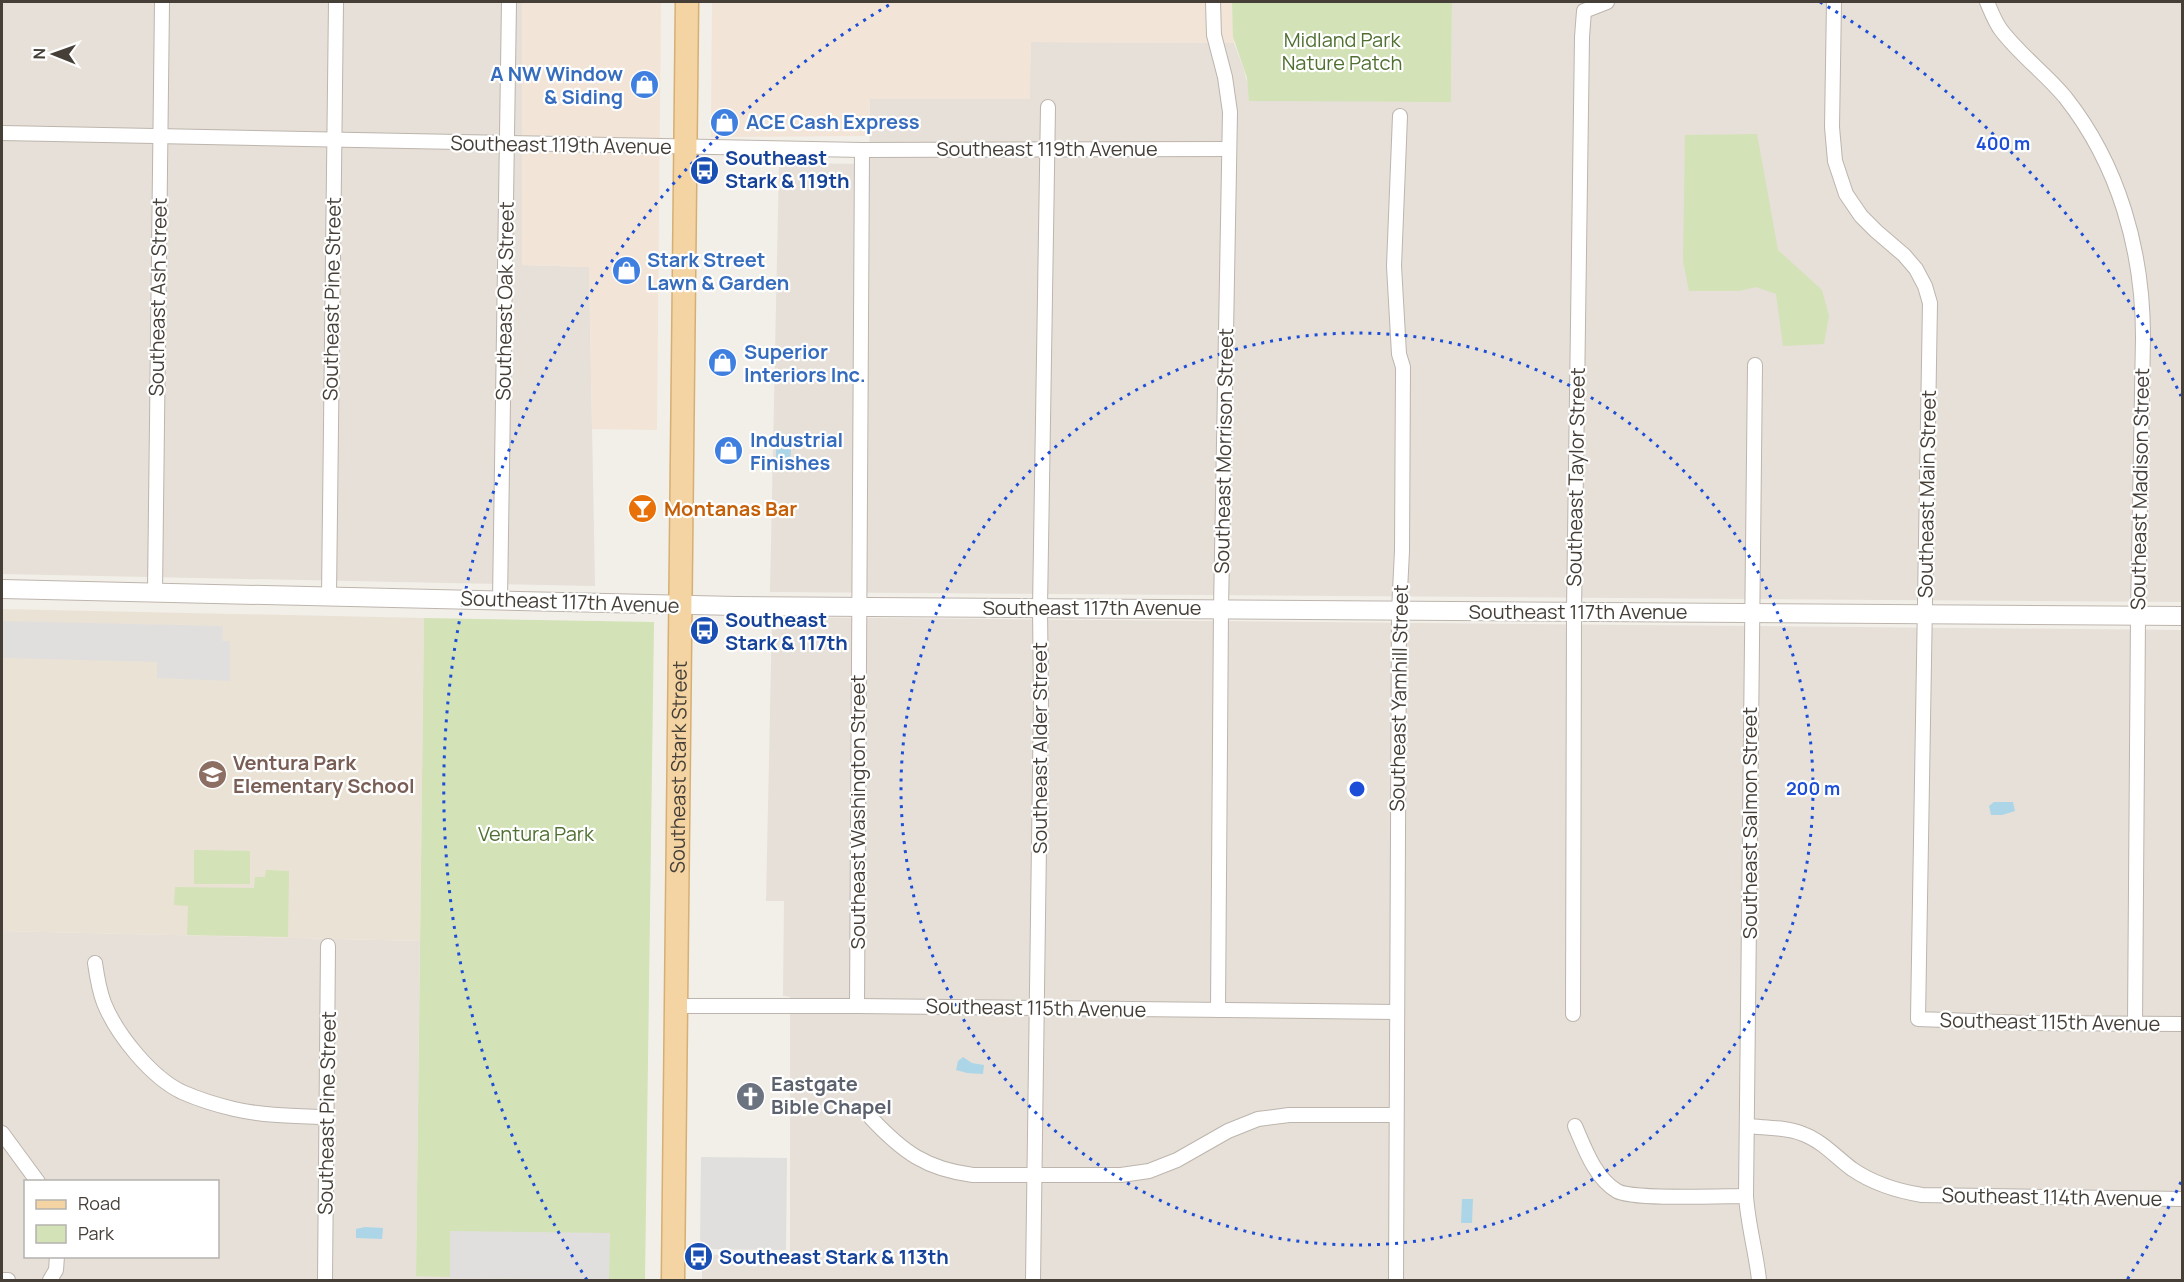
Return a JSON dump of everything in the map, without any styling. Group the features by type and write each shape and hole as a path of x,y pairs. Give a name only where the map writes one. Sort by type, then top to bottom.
{"main road":[{"name":"Southeast Stark Street","path":"674,1281 687,2"}],"street":[{"name":"Southeast Ash Street","path":"155,592 162,2"},
{"name":"Southeast Pine Street","path":"329,596 336,2"},
{"name":"Southeast Oak Street","path":"500,600 509,2"},
{"name":"Southeast Morrison Street","path":"1213,2 1214,35 1228,94 1229,149 1221,609 1218,1010"},
{"name":"Southeast Taylor Street","path":"1573,1014 1574,611 1584,11 1607,2"},
{"name":"Southeast Main Street","path":"1834,2 1832,127 1835,161 1846,194 1861,216 1916,269 1925,286 1930,303 1928,531 1924,614 1918,1019"},
{"name":"Southeast Madison Street","path":"1987,2 2000,29 2046,75 2084,122 2119,192 2139,269 2143,322 2135,1024"},
{"name":"Southeast Alder Street","path":"1034,1281 1040,608 1048,107"},
{"name":"Southeast Yamhill Street","path":"1396,1281 1399,611 1402,551 1403,367 1399,354 1394,266 1400,116"},
{"name":"Southeast 119th Avenue","path":"2,134 862,150 1229,149"},
{"name":"Southeast Washington Street","path":"857,1006 862,150"},
{"name":"Southeast Salmon Street","path":"1755,365 1750,613 1751,737 1746,1197 1748,1224 1757,1260 1759,1281"},
{"name":"Southeast 117th Avenue","path":"2,589 680,605 2182,616"},
{"name":"Southeast Pine Street","path":"325,1281 328,946"},
{"path":"95,963 105,1004 113,1020 125,1039 164,1080 182,1091 236,1110 326,1118"},
{"name":"Southeast 115th Avenue","path":"676,1006 1397,1012"},
{"name":"Southeast 115th Avenue","path":"1918,1019 2026,1023 2182,1024"},
{"path":"871,1118 892,1141 926,1164 951,1172 973,1175 1121,1175 1149,1171 1177,1160 1228,1131 1258,1119 1289,1115 1396,1115"},
{"path":"1575,1126 1589,1157 1601,1176 1618,1192 1640,1196 1746,1197"},
{"name":"Southeast 114th Avenue","path":"1747,1126 1785,1129 1802,1133 1818,1141 1853,1169 1874,1182 1896,1191 1922,1195 2182,1199"},
{"path":"2,1133 37,1180"},
{"path":"50,1281 56,1270 57,1258"},
{"path":"2,1280 8,1281"}],"shaded area":[{"path":"2,2 522,2 522,265 589,267 595,586 2,574"},
{"path":"522,2 661,2 657,430 592,429 589,267 522,265"},
{"path":"712,2 1232,2 1234,43 1031,42 1030,99 870,99 869,136 711,137"},
{"path":"1452,2 2182,2 2182,602 770,592 779,163 869,164 870,99 1029,99 1031,42 1234,43 1249,89 1451,102"},
{"name":"Ventura Park Elementary School","path":"2,609 424,618 420,941 2,931"},
{"path":"772,617 2182,630 2182,1280 702,1280 702,1255 790,1254 790,997 783,996 784,901 766,901"},
{"path":"2,621 223,626 222,641 230,641 230,681 157,678 157,662 2,658"},
{"path":"2,931 420,941 416,1275 556,1280 2,1280"},
{"path":"701,1157 787,1158 786,1250 700,1249"},
{"path":"450,1231 610,1233 609,1280 450,1278"}],"green space":[{"name":"Midland Park Nature Patch","path":"1232,2 1452,2 1451,102 1249,101 1247,78 1233,37"},
{"path":"1757,134 1778,250 1822,290 1829,316 1824,344 1783,346 1776,294 1756,287 1739,291 1689,291 1683,261 1685,135"},
{"name":"Ventura Park","path":"424,618 654,622 645,1280 416,1276"},
{"path":"194,850 250,851 250,884 194,884"},
{"path":"266,870 289,871 288,937 187,935 188,906 174,905 175,887 254,888 255,877 265,877"}],"water":[{"path":"776,437 796,437 796,448 791,448 790,465 776,465"},
{"path":"1994,802 2013,802 2015,811 2002,815 1991,815 1989,806"},
{"path":"963,1057 972,1063 984,1065 983,1074 956,1070 958,1061"},
{"path":"1462,1199 1473,1199 1472,1223 1461,1223"},
{"path":"383,1228 382,1239 356,1238 356,1229"}],"place":[{"name":"A NW Window & Siding","path":"644,85"},
{"name":"ACE Cash Express","path":"725,122"},
{"name":"Southeast Stark & 119th","path":"704,170"},
{"name":"Stark Street Lawn & Garden","path":"626,271"},
{"name":"Superior Interiors Inc.","path":"723,363"},
{"name":"Industrial Finishes","path":"729,451"},
{"name":"Montanas Bar","path":"643,509"},
{"name":"Southeast Stark & 117th","path":"704,631"},
{"name":"Ventura Park Elementary School","path":"212,775"},
{"name":"Eastgate Bible Chapel","path":"750,1096"},
{"name":"Southeast Stark & 113th","path":"698,1257"}]}
